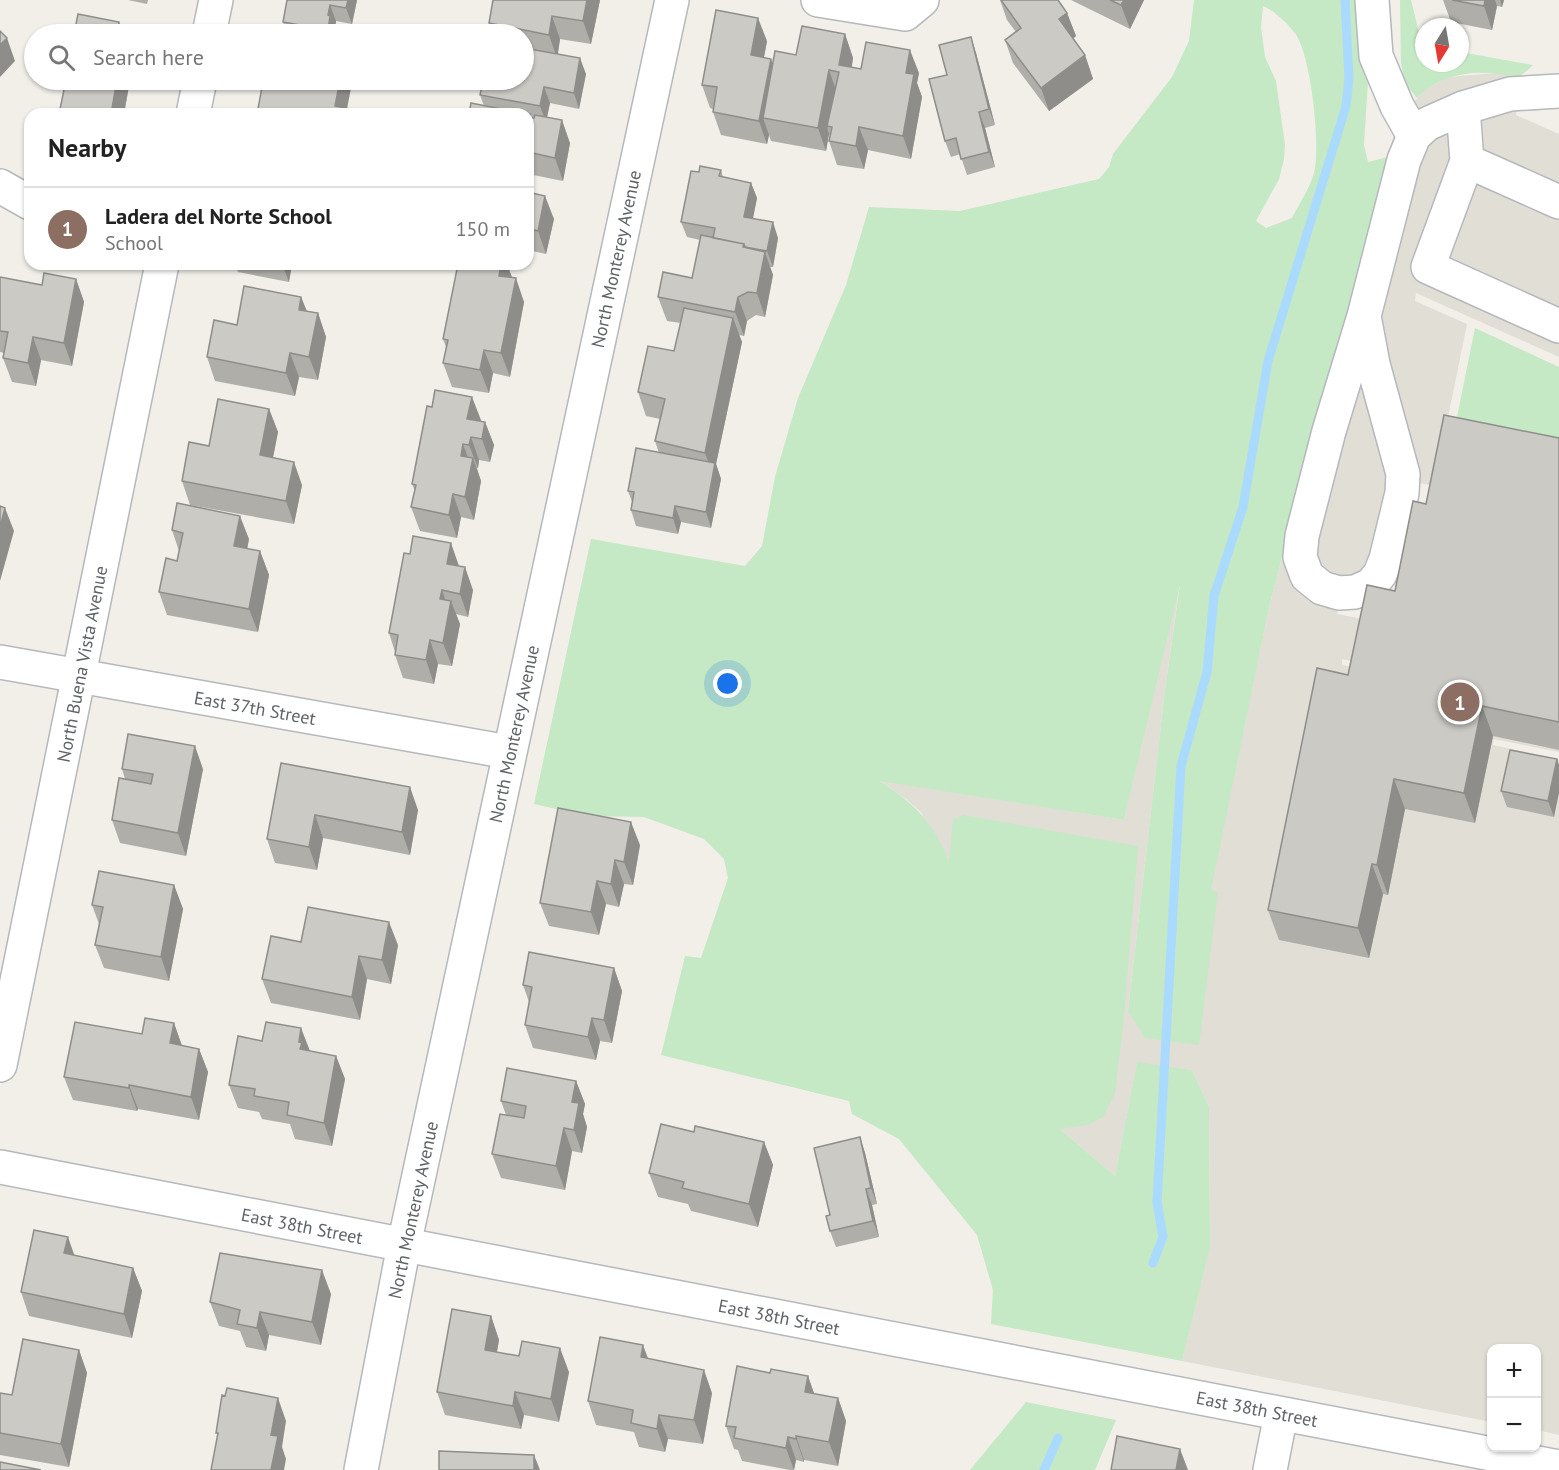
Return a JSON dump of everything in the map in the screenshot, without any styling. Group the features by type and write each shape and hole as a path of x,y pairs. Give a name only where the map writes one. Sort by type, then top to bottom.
{"street":[{"path":"211,24 216,0"},
{"name":"North Monterey Avenue","path":"361,1470 404,1245 672,0"},
{"path":"818,0 905,14 922,0"},
{"path":"1372,0 1376,56 1397,106 1414,136"},
{"path":"194,108 198,90"},
{"path":"1364,316 1373,364 1402,474 1402,493 1386,559 1380,574 1371,585 1355,592 1339,593 1322,588 1307,576 1300,556 1302,536 1329,431 1364,316 1404,160 1414,136 1427,124 1463,108 1510,94 1559,90"},
{"path":"1463,108 1467,161 1428,267 1559,326"},
{"path":"1467,161 1559,202"},
{"path":"0,186 24,200"},
{"name":"North Buena Vista Avenue","path":"0,1065 161,270"},
{"name":"East 37th Street","path":"0,662 509,752"},
{"name":"East 38th Street","path":"0,1167 1559,1467"},
{"path":"1270,1470 1281,1414"}],"shaded area":[{"path":"1497,73 1513,76 1522,74 1516,115 1559,134 1559,357 1416,293 1415,301 1467,324 1434,486 1419,483 1400,573 1395,583 1381,598 1356,608 1338,611 1337,614 1363,619 1356,662 1342,659 1342,665 1354,667 1307,762 1559,466 1559,752 1494,739 1493,745 1559,759 1559,1435 1541,1431 1541,1344 1487,1344 1487,1421 1182,1361 1210,1247 1209,1107 1192,1070 1137,1063 1115,1176 1059,1128 940,953 942,919 922,813 879,780 1124,820 1181,574 1165,690 1128,1011 1218,892 1210,891 1270,603 1394,134 1411,105 1425,89 1448,77"}],"green space":[{"path":"1194,0 1362,0 1368,80 1364,145 1368,162 1388,157 1270,603 1211,890 1218,892 1199,1045 1145,1038 1128,1011 1165,690 1180,584 1124,820 880,781 904,798 922,815 936,835 949,861 953,820 963,815 1138,846 1124,1016 1115,1093 1103,1117 1088,1125 1060,1129 1115,1176 1137,1062 1192,1070 1209,1107 1210,1248 1182,1361 991,1324 993,1290 977,1235 899,1139 852,1114 849,1101 661,1055 685,956 701,958 728,878 724,859 704,839 644,817 587,816 534,804 591,539 745,566 762,546 775,477 798,398 846,285 869,207 960,211 1099,179 1109,167 1113,154 1172,77 1189,41","holes":["1263,6 1288,25 1301,44 1310,80 1316,142 1314,173 1292,218 1266,228 1256,221 1279,179 1285,145 1276,81 1265,57 1261,27"]},
{"path":"1400,0 1411,0 1415,18 1415,72 1469,72 1469,54 1533,65 1516,76 1477,73 1455,76 1434,84 1417,98 1404,82 1401,62"},
{"path":"1475,328 1559,367 1559,454 1455,427"},
{"path":"1026,1402 1116,1420 1095,1470 970,1470"}],"building":[{"path":"287,0 348,0 346,8 330,5 329,24 283,22"},
{"path":"493,0 587,0 583,21 552,16 549,35 534,32 534,24 489,23"},
{"path":"1001,0 1058,0 1067,13 1059,19 1085,55 1041,88 1005,40 1021,28"},
{"path":"1110,0 1124,0 1121,5"},
{"path":"1452,0 1485,0 1484,6"},
{"path":"716,10 758,18 751,55 771,59 759,121 713,112 717,87 702,85"},
{"path":"78,14 119,22 119,24 76,24"},
{"path":"802,26 845,34 839,65 861,69 866,42 910,50 906,73 914,74 903,136 859,127 856,146 829,141 832,127 827,126 839,72 829,70 818,128 763,118 775,51 796,55"},
{"path":"0,31 7,38 0,45"},
{"path":"971,37 989,109 979,112 989,152 961,159 956,138 945,141 929,79 947,75 939,45"},
{"path":"534,50 580,58 574,93 544,87 540,106 480,95 481,90 534,90"},
{"path":"64,90 115,90 112,108 60,108"},
{"path":"261,90 338,90 335,106 345,108 258,108"},
{"path":"471,103 496,108 470,108"},
{"path":"535,115 562,120 555,158 534,153"},
{"path":"700,166 721,170 719,176 751,183 744,217 773,222 767,251 713,238 715,228 681,222 691,171 699,172"},
{"path":"534,193 545,196 538,231 534,230"},
{"path":"701,235 744,244 743,247 765,252 757,293 748,292 738,297 735,312 658,297 663,272 692,278"},
{"path":"457,270 500,270 499,276 516,278 501,353 484,350 480,370 443,363 448,340 443,339"},
{"path":"44,273 76,279 64,343 33,337 28,363 3,358 8,332 0,331 0,277 42,285"},
{"path":"244,286 301,297 299,310 318,313 309,357 290,353 286,373 207,357 214,320 237,325"},
{"path":"684,308 733,318 705,453 655,441 665,399 638,392 648,346 674,351"},
{"path":"435,390 472,397 467,419 485,422 482,439 471,437 469,445 463,444 461,456 473,458 465,497 453,494 449,515 411,507 416,485 412,484 427,406 432,407"},
{"path":"218,399 269,409 260,455 294,462 286,501 182,481 189,442 209,446"},
{"path":"1444,415 1559,438 1559,722 1482,706 1464,793 1394,779 1377,865 1372,864 1358,928 1268,910 1317,668 1348,675 1367,585 1395,591 1413,501 1426,504"},
{"path":"636,448 715,463 706,512 675,506 673,518 631,510 634,492 628,491"},
{"path":"177,503 240,516 234,546 260,551 249,609 159,592 166,558 177,561 183,533 172,530"},
{"path":"0,506 5,508 0,527"},
{"path":"413,536 451,543 447,564 465,567 460,594 442,590 440,599 451,601 443,643 430,640 426,660 395,655 398,635 389,633 404,553 410,554"},
{"path":"128,734 195,746 178,833 112,820 119,778 151,784 153,774 122,769"},
{"path":"1510,750 1557,759 1548,801 1501,791"},
{"path":"281,763 410,787 402,832 315,815 309,847 267,839"},
{"path":"558,808 631,822 624,862 615,860 611,884 597,881 591,912 540,903"},
{"path":"99,871 174,885 161,957 95,945 103,907 92,905"},
{"path":"308,907 389,922 382,960 359,956 352,997 262,979 271,936 301,942"},
{"path":"529,952 614,968 604,1020 592,1018 588,1037 525,1025 532,987 523,985"},
{"path":"145,1018 174,1023 170,1043 199,1049 191,1097 129,1085 129,1088 64,1077 75,1022 142,1034"},
{"path":"266,1022 301,1028 300,1049 336,1056 324,1123 287,1115 289,1102 254,1096 255,1089 229,1085 238,1036 262,1041"},
{"path":"507,1068 576,1081 572,1102 579,1103 574,1130 564,1128 556,1166 492,1154 500,1114 524,1118 526,1106 501,1101"},
{"path":"661,1124 694,1132 695,1126 764,1142 749,1204 682,1188 684,1182 649,1173"},
{"path":"860,1137 871,1188 866,1189 873,1221 830,1231 826,1216 830,1215 814,1148"},
{"path":"34,1230 68,1237 64,1253 133,1268 124,1314 21,1292"},
{"path":"220,1253 322,1270 312,1322 260,1312 257,1328 237,1324 240,1310 210,1302"},
{"path":"452,1309 491,1316 485,1350 519,1356 522,1341 560,1348 551,1399 515,1392 513,1406 437,1392"},
{"path":"600,1337 643,1345 641,1357 704,1370 694,1420 659,1415 657,1429 631,1423 633,1410 588,1401"},
{"path":"23,1339 79,1350 61,1444 0,1433 0,1393 12,1395"},
{"path":"737,1366 770,1373 771,1369 808,1376 805,1392 838,1398 829,1442 796,1436 796,1439 788,1437 786,1448 734,1438 736,1427 726,1426"},
{"path":"227,1388 278,1398 271,1435 278,1436 271,1470 211,1470 222,1395 225,1396"},
{"path":"1117,1436 1180,1449 1176,1470 1111,1470"},
{"path":"439,1451 534,1455 534,1470 439,1470"},
{"path":"0,1462 41,1470 0,1470"}],"waterway":[{"path":"1153,1263 1163,1237 1157,1202 1181,766 1207,672 1214,596 1243,507 1268,361 1346,106 1349,78 1345,0"},
{"path":"1044,1470 1058,1438"}],"place":[{"name":"Ladera del Norte School","path":"1460,702"}]}
